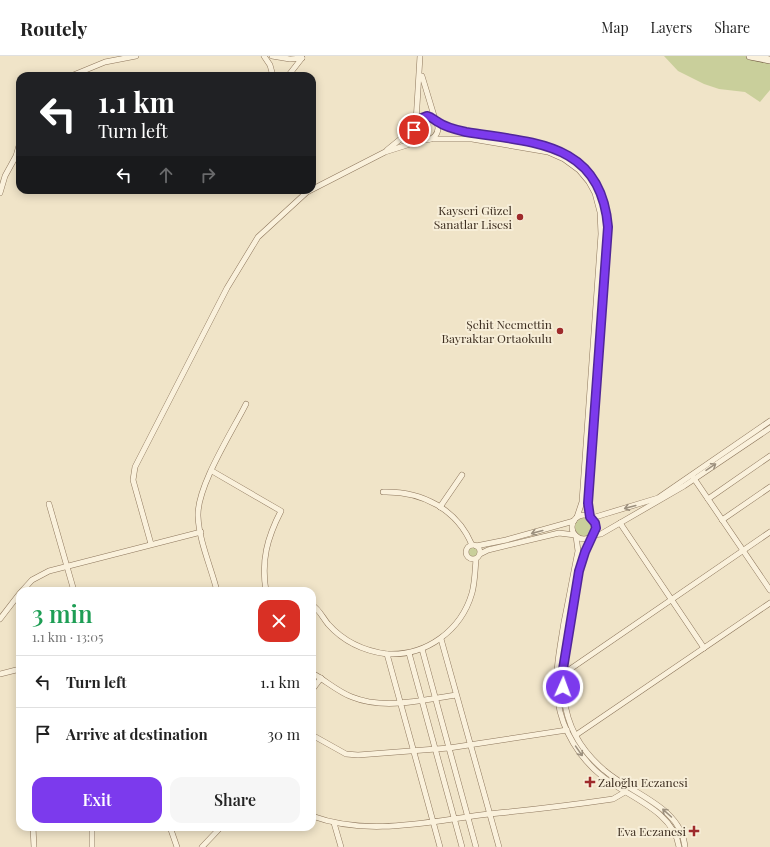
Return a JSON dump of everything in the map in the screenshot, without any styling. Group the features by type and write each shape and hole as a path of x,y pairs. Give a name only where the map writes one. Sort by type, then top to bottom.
{"street":[{"path":"81,72 105,62 136,56"},
{"path":"264,56 270,65 272,72"},
{"path":"272,56 290,59 303,57"},
{"path":"750,56 770,60"},
{"path":"291,72 303,57"},
{"path":"420,58 423,83 436,120 438,132 433,139"},
{"path":"420,58 415,125 416,136 423,140"},
{"path":"384,152 424,116 461,131 541,144 558,150 576,160 587,170 603,196 608,227 588,503 591,518 596,525 579,571 563,674 565,707 576,735 588,754 603,770 669,814 680,831 685,847"},
{"path":"316,187 384,152 423,140 472,139 535,149 554,154 583,174 592,188 597,199 602,226 582,502 572,529 578,551 557,672 558,700 567,730 577,748 591,766 667,821 679,847"},
{"path":"0,193 5,176 16,154"},
{"path":"151,544 134,488 133,480 135,467 227,288 258,237 305,194"},
{"path":"216,587 201,532 198,517 199,504 202,490 246,404"},
{"path":"476,559 470,559 466,554 467,548 474,545 506,540 576,519 582,515 591,518 654,500 693,477 770,421"},
{"path":"316,607 329,625 344,639 365,649 386,654 409,653 422,649 441,639 458,621 467,606 473,586 476,559 480,554 488,550 560,532 583,539 601,534 770,428"},
{"path":"708,499 770,456"},
{"path":"212,471 281,511 270,535 264,554 266,587"},
{"path":"440,507 462,475"},
{"path":"693,477 770,590"},
{"path":"722,520 770,488"},
{"path":"383,492 413,495 440,507 459,523 474,545 480,550 480,554"},
{"path":"50,504 73,587"},
{"path":"620,523 704,648"},
{"path":"25,587 41,574 201,532"},
{"path":"563,674 770,532"},
{"path":"0,619 16,598"},
{"path":"576,735 770,603"},
{"path":"441,639 499,847"},
{"path":"422,649 476,847"},
{"path":"409,653 462,847"},
{"path":"386,654 440,847"},
{"path":"0,674 16,670"},
{"path":"316,675 356,699 375,703 422,700 456,695"},
{"path":"316,685 321,678"},
{"path":"316,737 351,755 436,750 567,730"},
{"path":"316,817 334,823 370,827 433,822 613,799 625,792"},
{"path":"334,823 341,847"},
{"path":"33,831 34,847"},
{"path":"92,831 92,847"},
{"path":"171,831 177,847"},
{"path":"202,847 217,831"}],"green space":[{"path":"664,56 770,56 770,90 760,102 745,92 719,89 704,84 678,71"},
{"path":"584,518 590,521 593,527 590,533 584,536 578,533 575,527 578,521"},
{"path":"471,547 475,547 478,552 475,557 471,557 468,554 468,550"}],"place":[{"name":"Kayseri Güzel Sanatlar Lisesi","path":"520,217"},
{"name":"Şehit Necmettin Bayraktar Ortaokulu","path":"560,331"},
{"name":"Zaloğlu Eczanesi","path":"590,782"},
{"name":"Eva Eczanesi","path":"694,831"}],"route":[{"path":"414,130 414,125 417,120 427,116 435,119 437,122 461,131 552,147 572,157 587,170 600,189 605,202 608,227 588,503 590,517 594,520 596,531 591,537 579,571 563,669 563,687"}]}
